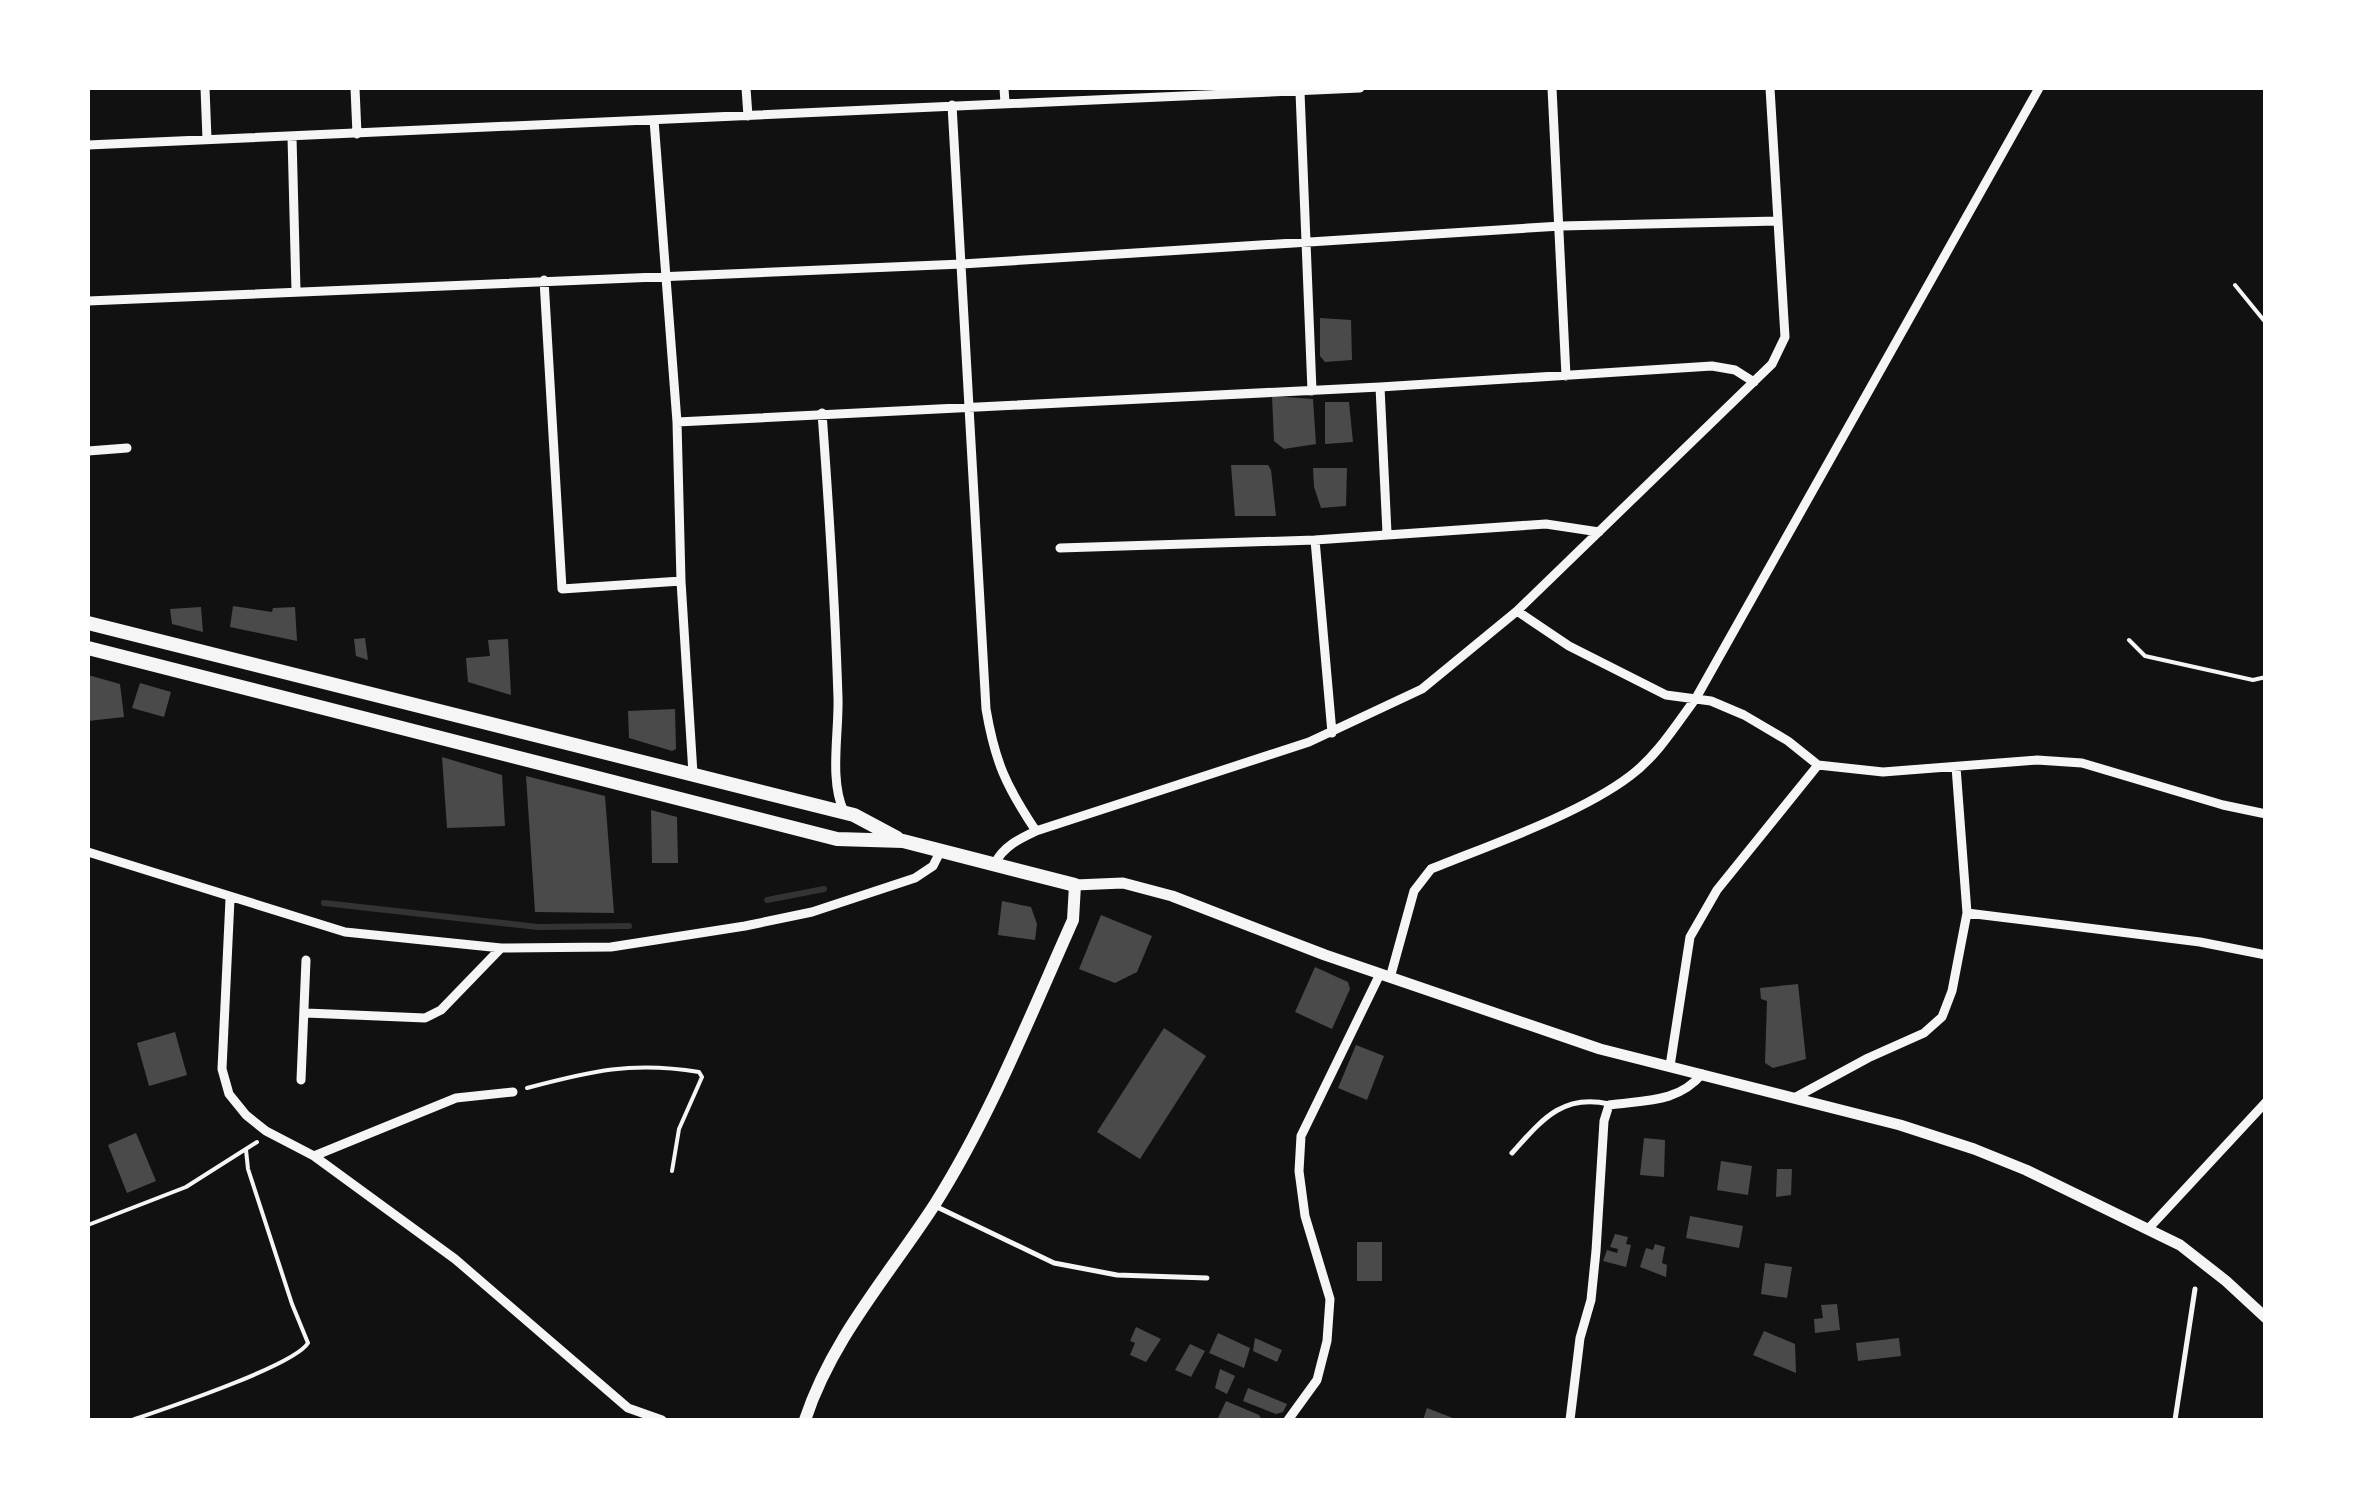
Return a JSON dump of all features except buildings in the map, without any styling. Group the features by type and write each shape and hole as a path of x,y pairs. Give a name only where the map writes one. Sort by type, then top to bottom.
{"main road":[{"path":"88,623 844,812 903,841"},
{"path":"88,648 837,839 903,841 1075,886 1073,920 975,1137 833,1355 814,1391 805,1420"},
{"path":"687,800 693,774"},
{"path":"837,839 844,812"}],"street":[{"path":"205,88 207,139"},
{"path":"355,88 357,134"},
{"path":"746,88 748,116"},
{"path":"1004,88 1005,102"},
{"path":"88,145 1360,88"},
{"path":"1552,88 1566,376"},
{"path":"995,863 1000,853 1015,841 1036,831 1332,733 1422,689 1516,611 1772,364 1785,337 1770,88"},
{"path":"1288,1420 1317,1380 1327,1341 1330,1298 1305,1216 1299,1171 1301,1136 1385,976 1414,892 1431,870 1596,798 1661,745 1696,698 2038,88"},
{"path":"1300,92 1312,391"},
{"path":"952,105 986,709 994,755 1010,791 1036,831"},
{"path":"654,120 676,422 693,774"},
{"path":"292,137 296,291"},
{"path":"88,301 962,264 1561,226 1778,220"},
{"path":"544,280 562,590 681,581"},
{"path":"676,422 1312,391 1712,366 1735,370 1754,382"},
{"path":"1380,387 1386,532"},
{"path":"822,412 834,588 837,797 844,812"},
{"path":"88,451 127,448"},
{"path":"1060,548 1315,540 1386,532 1546,524 1598,532"},
{"path":"1315,540 1332,733"},
{"path":"1516,611 1569,646 1666,696 1696,698 1744,715 1788,741 1818,766 1883,772 2037,760 2082,763 2266,814"},
{"path":"1670,1066 1690,937 1717,890 1818,766"},
{"path":"1796,1097 1924,1033 1942,1017 1952,991 1968,914 1956,767"},
{"path":"88,852 345,932 501,948 610,946 812,912 915,878 933,866 941,850"},
{"path":"1075,886 1124,883 1172,896 1385,976 1600,1049 1900,1124 1974,1150 2026,1170 2180,1245 2266,1318"},
{"path":"230,899 222,1069 229,1094 246,1115 266,1131 314,1156 455,1259 628,1408 662,1420"},
{"path":"1968,914 2200,942 2266,956"},
{"path":"306,1013 425,1018 440,1010 501,948"},
{"path":"302,1080 306,960"},
{"path":"1570,1420 1580,1338 1590,1300 1604,1121 1609,1104 1664,1100 1690,1088 1702,1074"},
{"path":"314,1156 456,1098 513,1092"},
{"path":"2149,1228 2266,1102"}],"lane":[{"path":"1512,1153 1541,1122 1565,1105 1588,1100 1609,1104"},
{"path":"934,1205 1054,1263 1116,1275 1207,1278"},
{"path":"2175,1420 2195,1289"}],"path":[{"path":"2235,285 2266,323"},
{"path":"2129,640 2144,656 2253,680 2266,677"},
{"path":"513,1092 602,1068 660,1067 699,1072 700,1083 679,1129 672,1171"},
{"path":"88,1225 186,1187 246,1150 266,1131"},
{"path":"132,1420 268,1367 302,1351 308,1342 248,1169 246,1150"}],"waterway":[{"path":"767,900 824,889"},
{"path":"324,903 538,927 629,926"}]}
